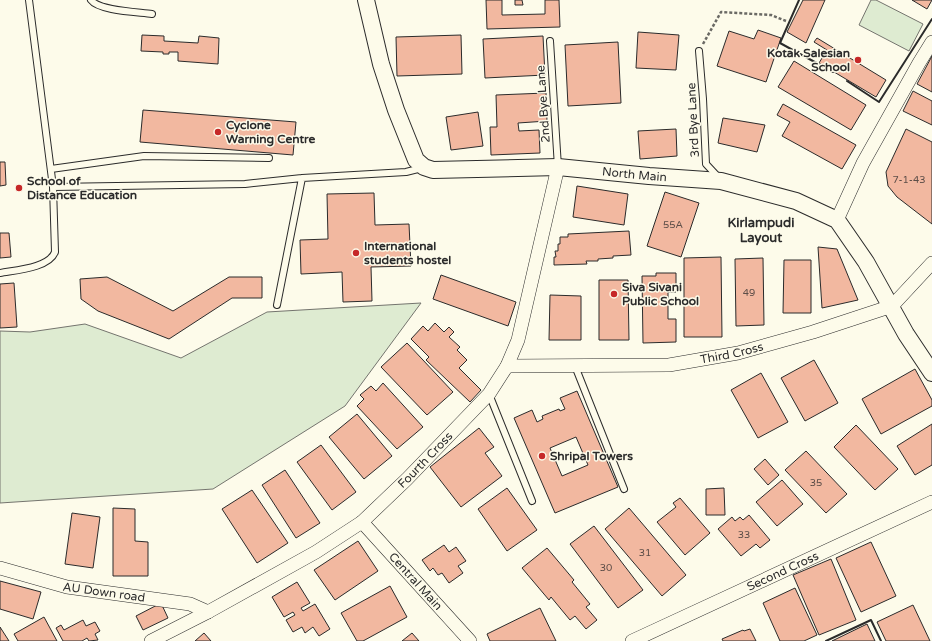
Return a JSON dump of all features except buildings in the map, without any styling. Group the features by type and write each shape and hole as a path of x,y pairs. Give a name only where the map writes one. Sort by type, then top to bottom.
{"street":[{"path":"366,0 381,64 396,110 416,160 424,167"},
{"path":"932,42 863,163 837,220 866,262 892,306 906,334 932,373"},
{"name":"North Main","path":"424,167 433,170 558,167 721,181 796,201 837,220"},
{"name":"Fourth Cross","path":"151,641 208,612 316,552 362,522 407,479 489,394 507,366 518,340 558,167"},
{"name":"Third Cross","path":"507,366 669,365 738,353 813,332 892,306 932,263"},
{"name":"Second Cross","path":"632,641 932,502"},
{"name":"Central Main","path":"362,522 470,641"},
{"name":"AU Down road","path":"0,568 67,587 190,604 208,612"}],"lane":[{"path":"0,273 41,265 53,257 56,246 53,186 29,0"},
{"path":"91,0 103,7 152,14"},
{"name":"2nd Bye Lane","path":"550,41 558,167"},
{"name":"3rd Bye Lane","path":"699,51 706,164 721,181"},
{"path":"51,168 144,156 269,158"},
{"path":"53,186 245,184 302,178 406,172 424,167"},
{"path":"277,305 302,178"},
{"path":"575,366 624,489"},
{"path":"489,394 532,501"}],"path":[{"path":"699,51 721,12 771,15 786,21"}],"green space":[{"path":"871,0 876,0 923,24 909,51 859,25"},
{"path":"421,303 345,406 213,489 0,503 0,331 30,332 85,324 181,358 267,312"}],"wall":[{"path":"799,0 780,43 833,72"},
{"path":"847,81 879,102 932,19"},
{"path":"826,641 871,620 881,641"}],"place":[{"name":"Kotak Salesian School","path":"858,60"},
{"name":"Cyclone Warning Centre","path":"218,132"},
{"name":"School of Distance Education","path":"19,188"},
{"name":"International students hostel","path":"356,253"},
{"name":"Siva Sivani Public School","path":"614,294"},
{"name":"Shripal Towers","path":"542,456"}],"district":[{"name":"Kirlampudi Layout","path":"761,230"}]}
